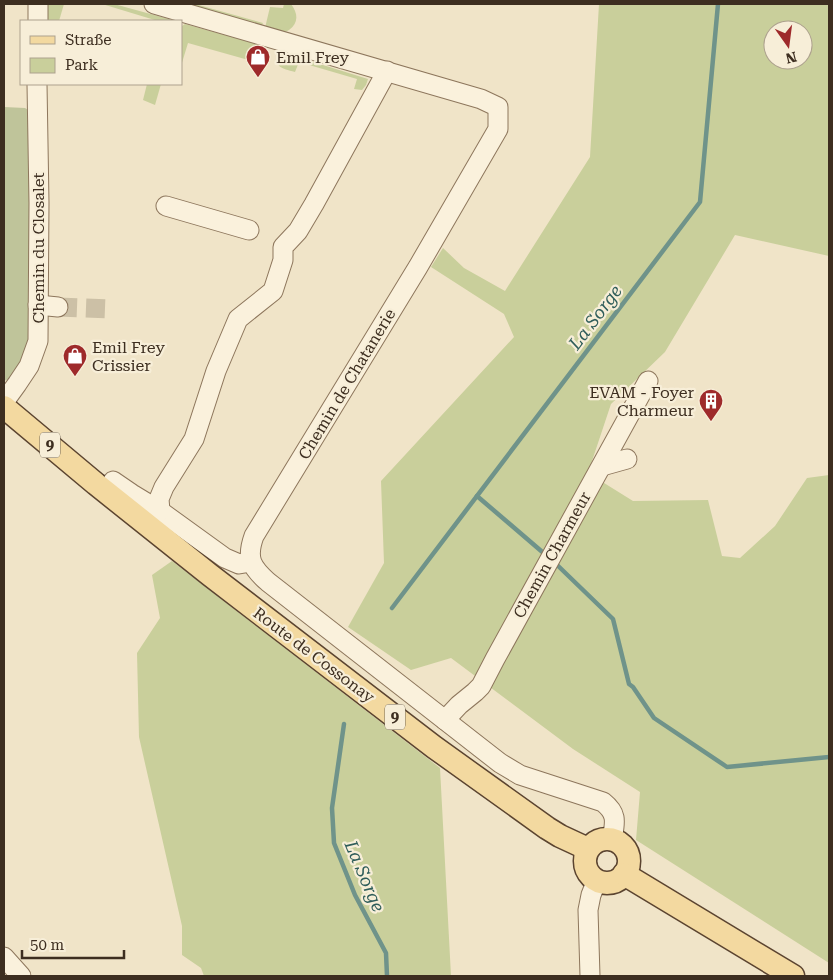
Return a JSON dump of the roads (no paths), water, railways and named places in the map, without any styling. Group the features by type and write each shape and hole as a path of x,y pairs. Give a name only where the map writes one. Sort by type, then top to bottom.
{"main road":[{"name":"Route de Cossonay","path":"4,407 105,483 210,575 434,747 547,828 588,849"},
{"name":"Route de Cossonay","path":"4,423 105,483"},
{"path":"599,840 612,840 624,848 627,854 627,868 620,878 609,882 597,880 587,870 585,863 588,849 599,840"},
{"path":"624,874 793,976"}],"street":[{"path":"38,4 38,20"},
{"name":"Chemin de Chatanerie","path":"154,4 481,99 498,107 498,129 413,275 254,536 251,544 251,562"},
{"path":"160,511 159,500 164,487 194,439 216,371 238,319 273,291 283,260 283,247 298,231 314,204 387,71"},
{"name":"Chemin du Closalet","path":"4,402 28,366 38,341 39,203 37,85"},
{"path":"166,206 249,230"},
{"path":"38,305 58,307"},
{"name":"Chemin Charmeur","path":"445,720 475,692 486,678 648,381"},
{"path":"602,466 628,459"},
{"path":"105,483 132,494 160,511 225,558 239,564 251,562 258,573 268,582 500,763 531,779 603,802 615,817 612,840"},
{"path":"590,976 588,910 597,880"},
{"path":"4,957 21,976"}],"waterway":[{"name":"La Sorge","path":"392,608 700,202 718,4"},
{"path":"477,496 547,556"},
{"path":"553,561 613,619 629,684 654,718 727,767 829,757"},
{"name":"La Sorge","path":"344,724 332,808 334,843 355,895 386,953 387,976"}],"tunnel":[{"path":"58,307 109,309"}],"place":[{"name":"Emil Frey","path":"258,78"},
{"name":"Emil Frey Crissier","path":"75,377"},
{"name":"EVAM - Foyer Charmeur","path":"711,422"}]}
